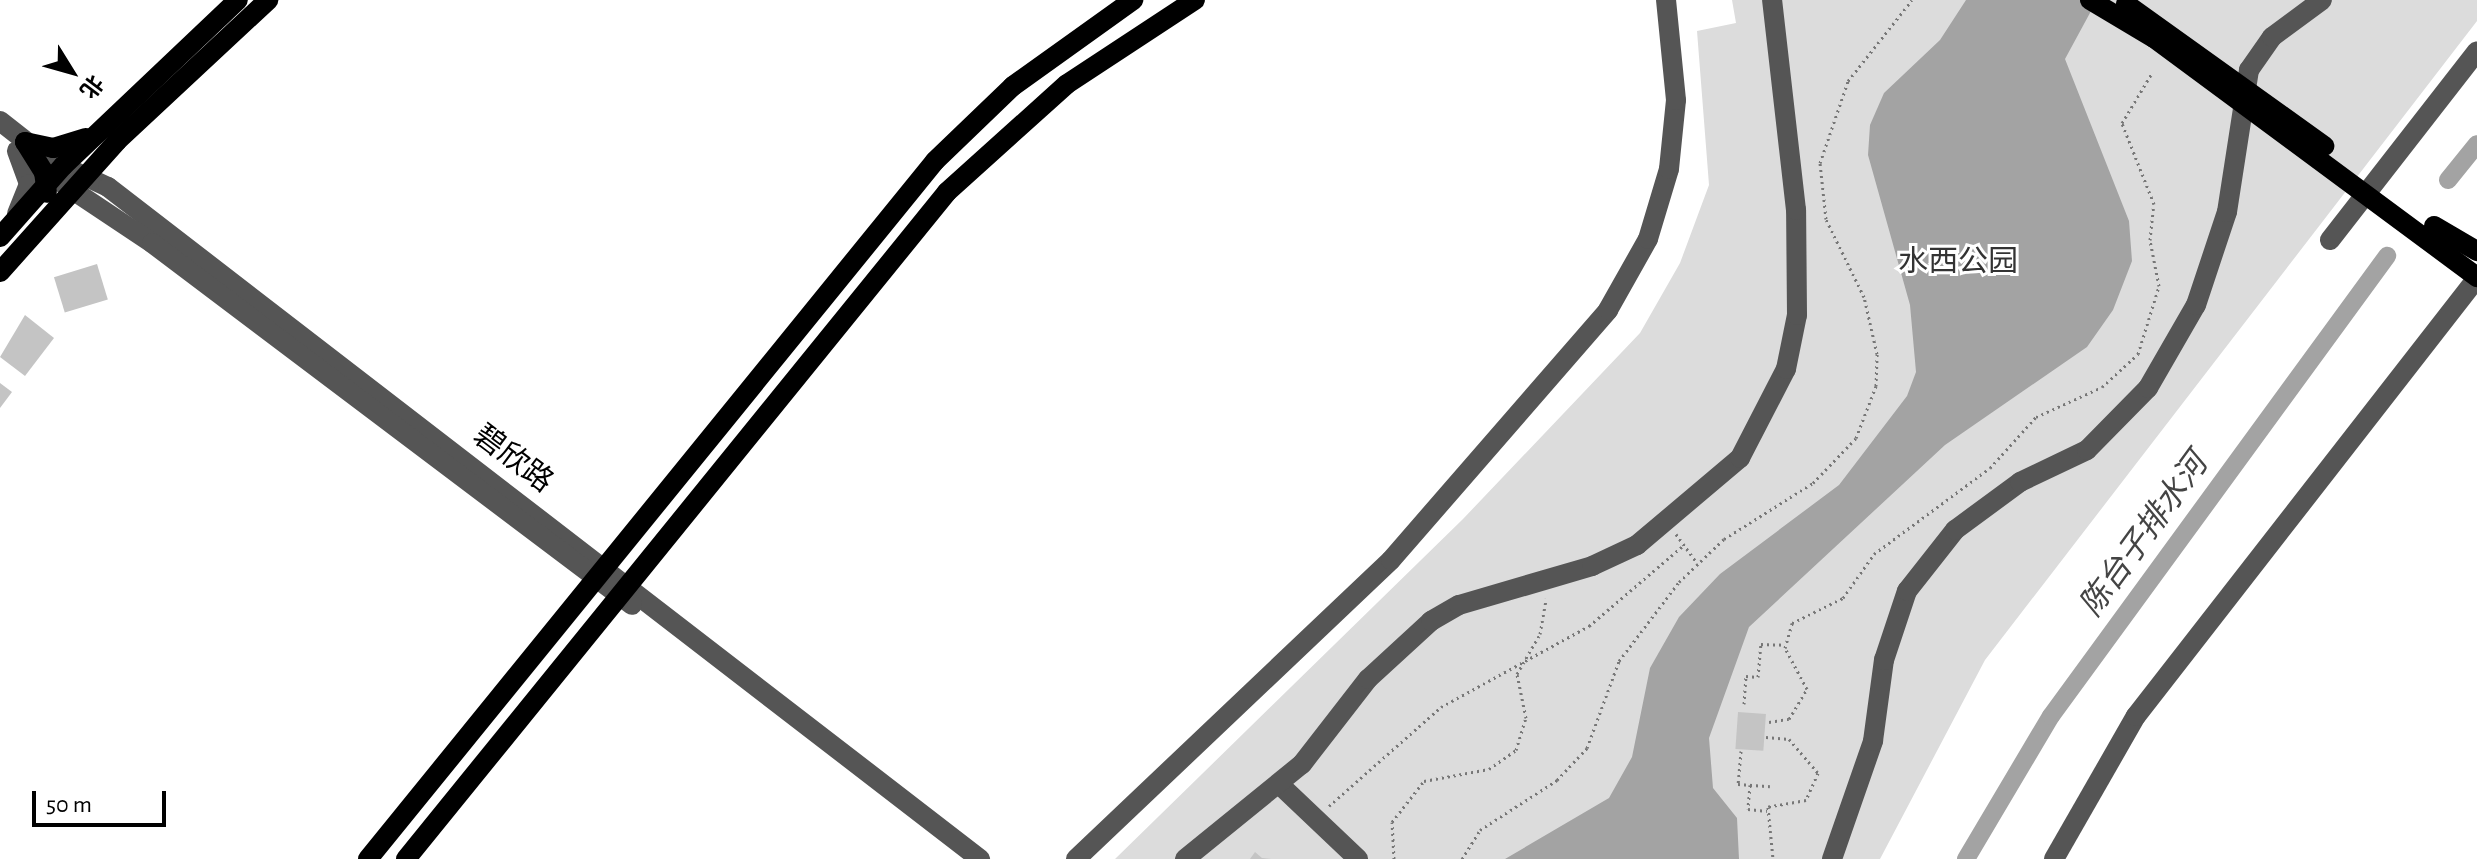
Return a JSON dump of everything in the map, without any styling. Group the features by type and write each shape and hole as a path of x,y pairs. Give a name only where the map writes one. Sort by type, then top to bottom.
{"main road":[{"path":"0,237 24,224 68,191 83,176 110,134 238,0"},
{"path":"0,272 52,169 110,134 268,0"},
{"path":"368,859 935,161 1013,86 1133,0"},
{"path":"406,859 972,165 1067,84 1195,0"},
{"path":"2090,0 2121,6 2371,188 2477,278"},
{"path":"21,146 63,147 110,134"},
{"path":"2371,188 2477,251"}],"street":[{"path":"1076,859 1391,560 1608,310 1648,239 1669,169 1676,100 1666,0"},
{"path":"1090,859 1346,618 1617,313 1657,239 1681,156 1685,51 1676,0"},
{"path":"1185,859 1279,784 1326,737 1368,679 1431,621 1539,579 1592,566 1669,523 1747,447 1786,369 1797,315 1796,210 1772,0"},
{"path":"1832,859 1873,741 1884,660 1907,591 1955,530 2020,482 2096,443 2148,388 2196,305 2227,212 2249,70 2272,37 2322,0"},
{"path":"2330,240 2477,51"},
{"name":"碧欣路","path":"0,121 21,146"},
{"name":"碧欣路","path":"0,137 21,146 52,169 68,191 152,243 599,572"},
{"path":"21,146 29,184 24,224"},
{"name":"碧欣路","path":"52,169 83,176 108,187 964,859"},
{"path":"2054,859 2136,716 2477,278"},
{"name":"碧欣路","path":"624,592 980,859"},
{"path":"1279,784 1320,816 1358,859"}],"path":[{"path":"1769,722 1789,719 1807,689 1785,645 1792,623 1849,593 1874,554 1990,468 2036,417 2102,387 2138,354 2159,286 2150,240 2154,204 2122,123 2152,73"},
{"path":"1669,523 1697,563"},
{"path":"1320,816 1410,730 1589,626 1684,545"},
{"path":"1394,859 1392,822 1424,781 1489,769 1516,750 1526,718 1521,664 1547,608 1539,579"},
{"path":"1744,704 1746,676 1758,677 1761,644 1785,645"},
{"path":"1766,737 1789,739 1818,773 1812,795 1774,800 1767,811 1773,859"},
{"path":"1741,751 1738,784 1770,786"},
{"path":"1750,785 1748,809 1767,811"}],"green space":[{"name":"水西公园","path":"1732,0 2477,0 2477,21 1985,660 1880,859 1115,859 1463,519 1640,333 1680,263 1709,185 1697,31 1736,23"}],"shaded area":[{"path":"1966,0 2097,0 2065,59 2129,221 2132,261 2113,310 2087,347 1945,445 1749,627 1709,738 1713,788 1737,818 1739,859 1505,859 1609,798 1632,757 1650,668 1679,617 1720,574 1839,485 1907,396 1916,372 1910,305 1868,155 1870,125 1884,93 1940,40"}],"building":[{"path":"97,264 108,299 65,313 54,277"},
{"path":"25,315 54,338 25,376 0,357"},
{"path":"0,383 12,392 0,408"},
{"path":"1738,712 1766,714 1763,751 1735,749"},
{"path":"1255,852 1262,858 1271,859 1250,859"}],"waterway":[{"name":"陈台子排水河","path":"2448,180 2477,144"},
{"name":"陈台子排水河","path":"1966,859 2051,716 2387,256"}]}
